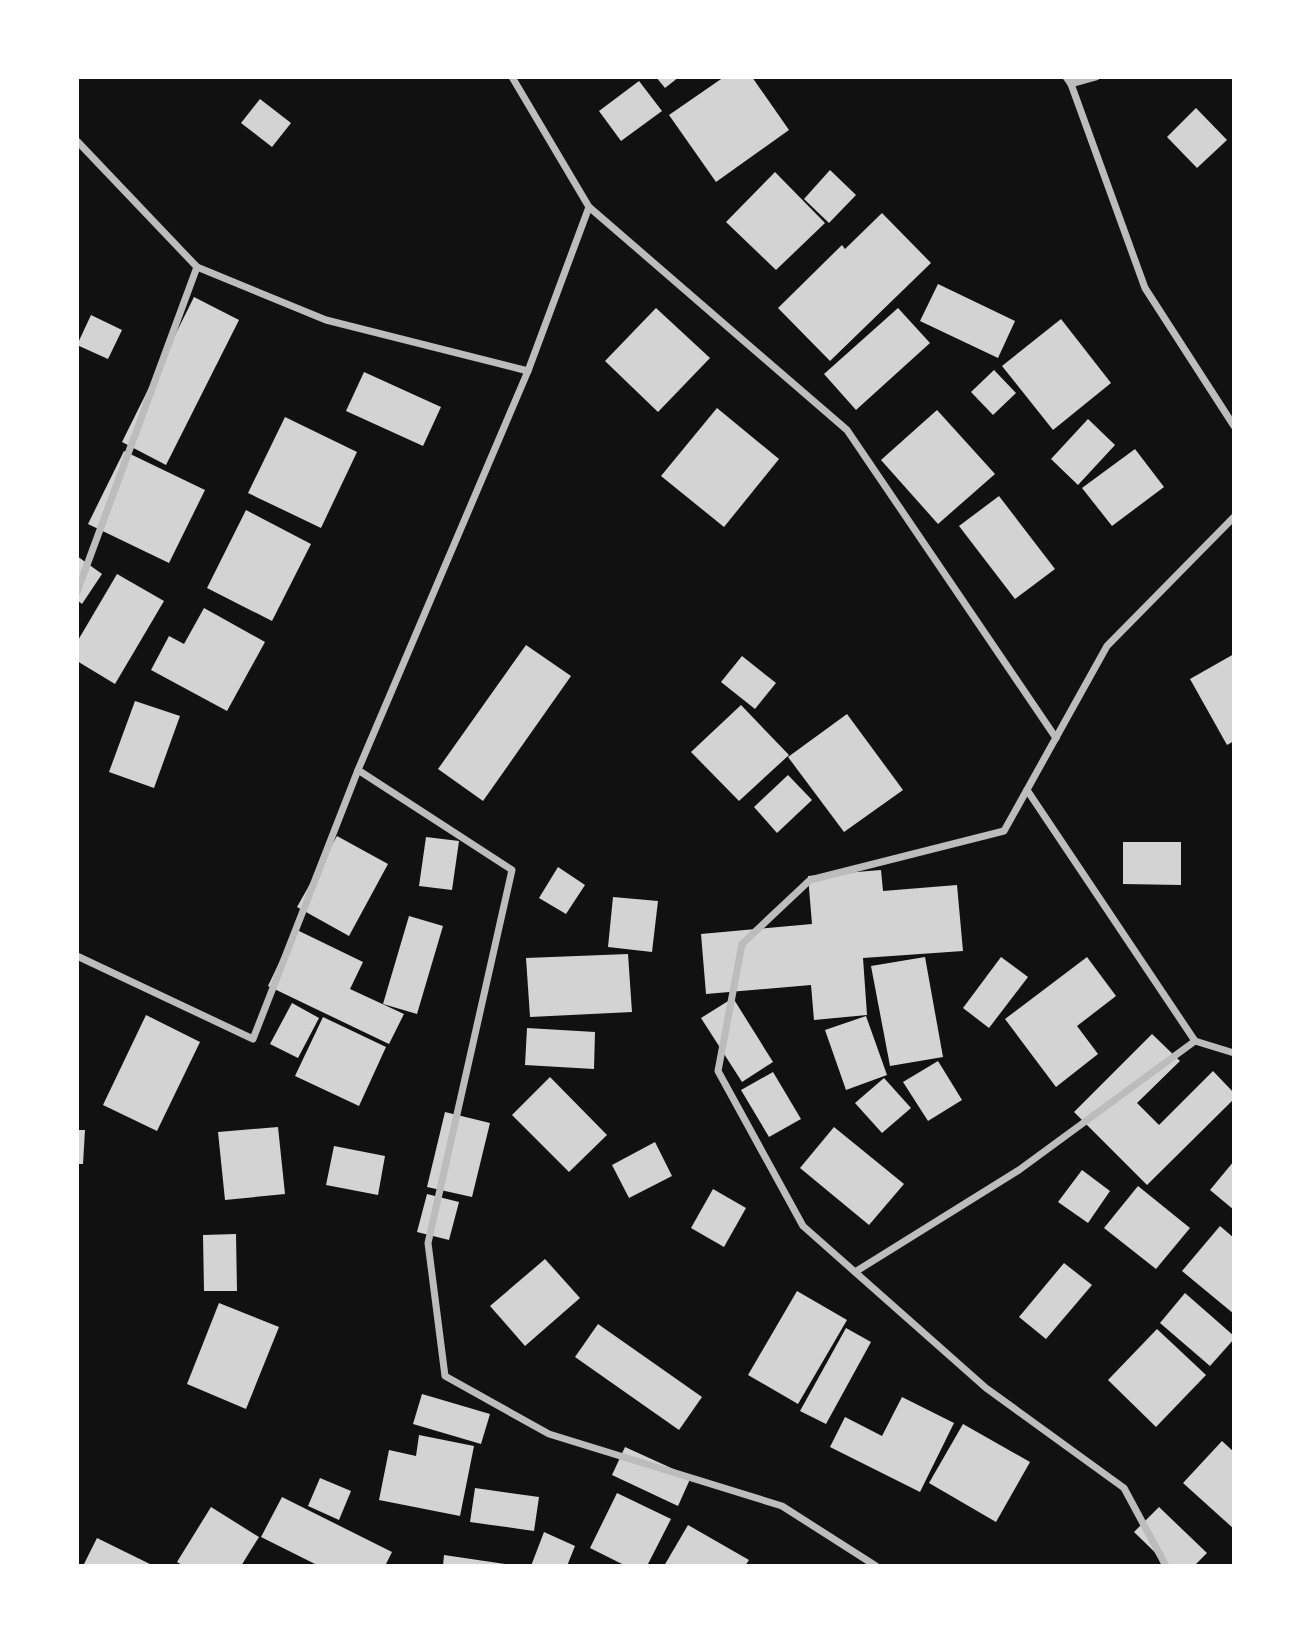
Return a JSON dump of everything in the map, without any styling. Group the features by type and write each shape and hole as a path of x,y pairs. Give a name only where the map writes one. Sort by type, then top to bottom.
{"street":[{"path":"512,77 589,207 847,430 1056,738"},
{"path":"1096,77 1070,79 1145,288 1234,426"},
{"path":"77,141 197,267 326,320 528,371"},
{"path":"77,956 253,1039 358,770 528,371 589,207"},
{"path":"77,592 197,267"},
{"path":"1166,1566 1124,1488 986,1388 803,1226 718,1071 742,944 810,880 1004,831 1107,646 1234,517"},
{"path":"358,770 512,870 428,1244 445,1376 549,1434 782,1506 876,1566"},
{"path":"1027,790 1195,1041 1234,1053"},
{"path":"855,1272 1019,1170 1195,1041"}],"building":[{"path":"656,77 679,77 665,88"},
{"path":"724,77 752,77 789,130 716,182 669,115"},
{"path":"639,81 662,111 621,141 599,111"},
{"path":"260,99 291,123 272,147 241,123"},
{"path":"1196,108 1227,140 1197,168 1167,137"},
{"path":"830,170 856,195 829,223 804,199"},
{"path":"775,172 825,223 776,270 726,222"},
{"path":"882,213 931,263 830,361 778,308 842,245 845,249"},
{"path":"938,284 1015,321 998,358 920,321"},
{"path":"194,297 239,320 166,465 122,442"},
{"path":"656,308 710,358 658,412 605,361"},
{"path":"898,308 930,343 856,410 824,374"},
{"path":"91,315 122,330 108,359 77,345"},
{"path":"1061,319 1111,383 1053,430 1002,366"},
{"path":"994,370 1016,393 993,415 971,392"},
{"path":"364,372 441,407 423,446 346,411"},
{"path":"717,408 779,459 724,527 661,476"},
{"path":"937,410 995,474 938,524 881,460"},
{"path":"285,417 357,452 321,528 248,493"},
{"path":"1088,419 1115,445 1078,485 1051,459"},
{"path":"1135,449 1164,487 1112,526 1082,488"},
{"path":"124,451 205,490 169,563 88,524"},
{"path":"999,496 1055,569 1015,599 959,526"},
{"path":"246,510 311,544 272,621 207,588"},
{"path":"77,556 102,574 82,604 77,600"},
{"path":"117,574 164,601 115,684 77,661 77,642"},
{"path":"204,608 265,642 227,711 151,670 169,636 184,644"},
{"path":"526,645 571,676 483,801 438,769"},
{"path":"1234,654 1234,741 1227,745 1190,679"},
{"path":"742,656 776,683 755,709 721,682"},
{"path":"135,701 180,716 154,788 109,772"},
{"path":"741,705 789,755 739,801 691,752"},
{"path":"847,714 903,790 844,832 788,757"},
{"path":"788,775 812,800 777,833 754,807"},
{"path":"337,836 388,864 349,936 297,907"},
{"path":"426,837 459,841 452,890 419,886"},
{"path":"1123,842 1181,842 1181,885 1123,884"},
{"path":"558,867 585,885 566,914 539,898"},
{"path":"881,870 883,891 957,885 963,951 863,958 867,1015 814,1020 811,985 706,994 701,934 812,924 808,876"},
{"path":"613,897 658,901 652,952 608,947"},
{"path":"409,916 443,926 417,1014 383,1004"},
{"path":"295,929 363,962 350,989 404,1014 389,1044 268,986"},
{"path":"628,954 632,1012 530,1017 526,958"},
{"path":"925,957 943,1057 890,1066 871,966"},
{"path":"1001,957 1028,977 989,1028 963,1008"},
{"path":"1087,957 1116,996 1077,1026 1098,1054 1056,1087 1005,1019"},
{"path":"733,998 773,1062 742,1082 701,1018"},
{"path":"292,1003 319,1018 298,1058 270,1044"},
{"path":"146,1015 200,1042 157,1131 103,1105"},
{"path":"866,1016 887,1075 846,1090 825,1030"},
{"path":"323,1017 386,1047 359,1106 295,1076"},
{"path":"527,1028 595,1032 594,1069 525,1065"},
{"path":"1152,1034 1180,1061 1137,1103 1159,1125 1213,1071 1234,1093 1234,1099 1147,1185 1074,1112"},
{"path":"938,1061 962,1100 928,1121 903,1082"},
{"path":"773,1072 801,1119 769,1137 741,1090"},
{"path":"550,1077 607,1135 569,1172 512,1115"},
{"path":"884,1078 911,1108 882,1133 855,1103"},
{"path":"445,1112 490,1123 472,1197 427,1187"},
{"path":"278,1127 285,1194 225,1200 218,1132"},
{"path":"834,1127 904,1184 869,1225 800,1168"},
{"path":"77,1130 85,1130 83,1164 77,1164"},
{"path":"655,1142 672,1176 629,1198 612,1165"},
{"path":"334,1146 385,1156 378,1195 326,1185"},
{"path":"1234,1161 1234,1210 1210,1190"},
{"path":"1082,1170 1110,1191 1088,1223 1058,1202"},
{"path":"1138,1186 1190,1228 1156,1269 1104,1228"},
{"path":"713,1189 746,1208 724,1247 691,1228"},
{"path":"427,1194 459,1202 449,1240 417,1232"},
{"path":"1220,1226 1234,1238 1234,1314 1182,1271"},
{"path":"236,1234 237,1291 204,1291 203,1235"},
{"path":"545,1259 580,1298 525,1346 490,1306"},
{"path":"1064,1263 1092,1285 1046,1339 1019,1317"},
{"path":"797,1291 847,1320 798,1404 748,1375"},
{"path":"1185,1293 1234,1336 1210,1366 1160,1323"},
{"path":"219,1303 279,1327 246,1409 187,1384"},
{"path":"598,1324 702,1397 679,1430 575,1357"},
{"path":"846,1328 871,1342 826,1424 800,1411"},
{"path":"1157,1329 1206,1375 1156,1427 1108,1380"},
{"path":"422,1394 490,1414 481,1444 413,1424"},
{"path":"902,1397 954,1423 920,1492 830,1447 845,1417 882,1436"},
{"path":"963,1424 1030,1462 996,1522 929,1483"},
{"path":"419,1435 474,1446 460,1516 379,1500 389,1450 416,1456"},
{"path":"1222,1441 1234,1452 1234,1529 1183,1483"},
{"path":"625,1447 691,1477 678,1506 612,1475"},
{"path":"320,1478 351,1491 339,1520 308,1506"},
{"path":"475,1488 539,1497 534,1531 470,1522"},
{"path":"617,1493 671,1519 647,1566 626,1566 590,1548"},
{"path":"282,1497 392,1552 385,1566 319,1566 261,1537"},
{"path":"211,1507 259,1537 241,1566 184,1566 177,1562"},
{"path":"1159,1507 1207,1553 1194,1566 1169,1566 1134,1532"},
{"path":"688,1525 749,1560 745,1566 664,1566"},
{"path":"544,1532 575,1546 567,1566 531,1566"},
{"path":"97,1538 154,1566 83,1566"},
{"path":"444,1555 505,1564 505,1566 443,1566"}]}
